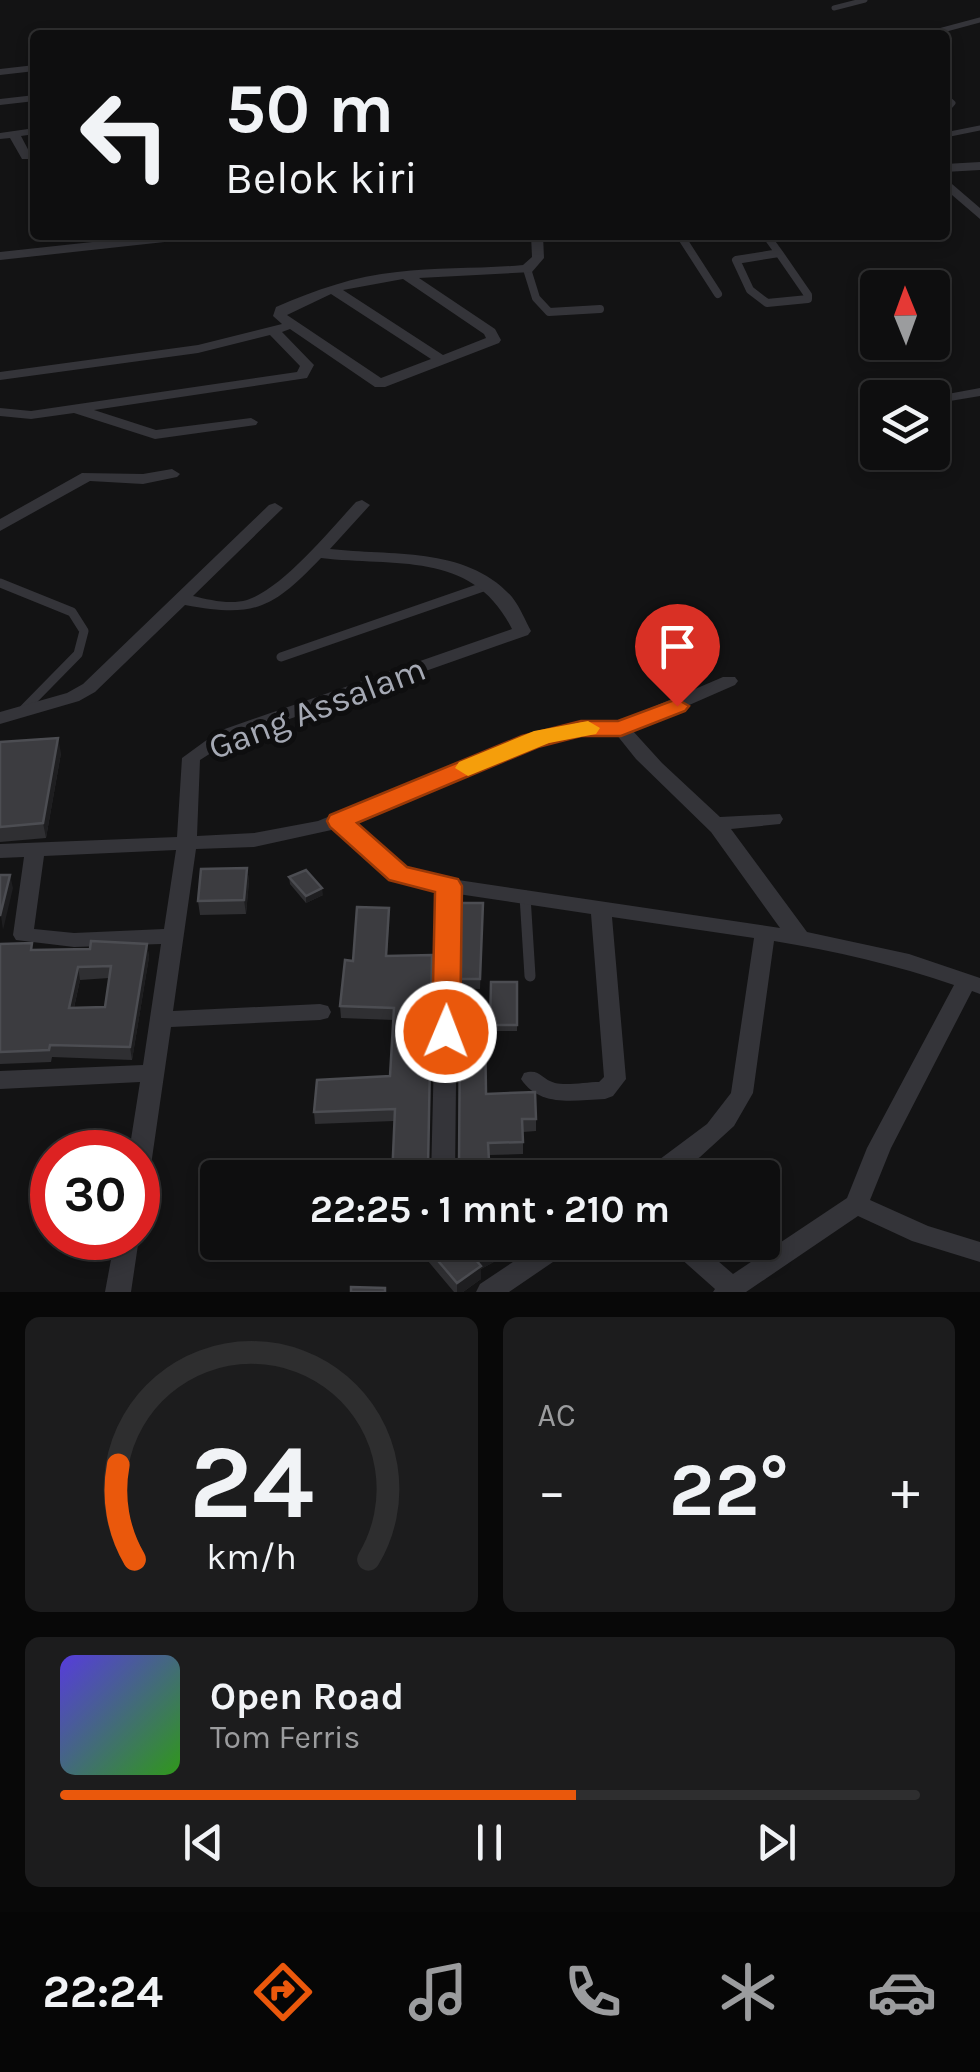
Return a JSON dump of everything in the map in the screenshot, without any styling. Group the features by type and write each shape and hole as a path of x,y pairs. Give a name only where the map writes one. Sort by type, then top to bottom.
{"street":[{"path":"0,72 30,69"},
{"path":"0,102 30,99"},
{"path":"7,135 26,158"},
{"path":"950,168 980,166"},
{"path":"950,187 980,216"},
{"path":"0,256 146,240"},
{"path":"406,275 494,337 490,343 380,384 280,316 280,310 334,290 406,275 527,268 538,258 537,240"},
{"path":"334,290 443,361"},
{"path":"0,376 198,349 292,325"},
{"path":"0,412 31,415 302,374 306,365 274,331"},
{"path":"950,397 980,392"},
{"path":"74,408 155,435 251,422"},
{"path":"0,526 87,476 136,480 172,474"},
{"path":"179,600 238,607 255,604 318,553 362,504"},
{"path":"0,718 89,688 275,508"},
{"path":"318,553 426,560 474,574 489,585"},
{"name":"Gang Assalam","path":"145,1130 187,844 188,768 196,751 208,743 520,634 523,628 489,585"},
{"path":"0,851 254,840 339,821 543,737 581,729 621,728 729,681"},
{"path":"621,728 637,752 715,824 800,938"},
{"path":"715,824 773,819"},
{"path":"339,821 398,874 448,886 800,938 909,962 974,984 879,1148 856,1204 729,1290 698,1260"},
{"path":"35,850 23,935 74,940 172,936"},
{"path":"444,1160 448,886"},
{"path":"532,1079 550,1092 605,1090 616,1079 601,907"},
{"path":"677,1160 724,1126 742,1093 766,934"},
{"path":"164,1019 320,1012"},
{"path":"0,1080 154,1073"},
{"path":"856,1204 921,1234 980,1252"},
{"path":"118,1292 123,1260"},
{"path":"489,1292 536,1260"}],"lane":[{"path":"834,8 863,0"},
{"path":"943,30 980,20"},
{"path":"950,135 980,128"},
{"path":"683,240 718,294"},
{"path":"769,240 808,295 808,299 762,302 736,263 745,257 779,254"},
{"path":"527,268 534,301 541,308 573,313 600,309"},
{"path":"0,584 72,612 84,631 78,654 24,709"},
{"path":"282,657 489,585"},
{"path":"525,896 530,976"}],"building":[{"path":"58,738 43,823 0,827 0,742"},
{"path":"247,868 244,900 198,901 201,869"},
{"path":"306,870 322,888 306,896 289,877"},
{"path":"0,875 10,875 0,916"},
{"path":"461,903 483,903 480,979 461,979"},
{"path":"357,907 389,908 386,956 432,955 428,1160 393,1160 395,1109 314,1112 317,1080 390,1076 394,1008 340,1006 345,960 353,961"},
{"path":"91,941 147,944 130,1047 50,1045 49,1050 0,1052 0,944 32,943 31,950 90,949","holes":["111,966 105,1007 69,1008 78,967"]},
{"path":"491,982 517,982 517,1025 490,1025"},
{"path":"460,1023 485,1023 486,1094 535,1092 536,1119 522,1119 523,1142 488,1143 489,1160 459,1160"},
{"path":"437,1260 476,1260 481,1266 457,1283"},
{"path":"351,1287 385,1288 385,1292 351,1292"}],"slow traffic":[{"path":"468,768 543,737 588,728"}],"route":[{"path":"446,1032 448,886 398,874 339,821 530,741 581,729 621,728 677,706"}]}
